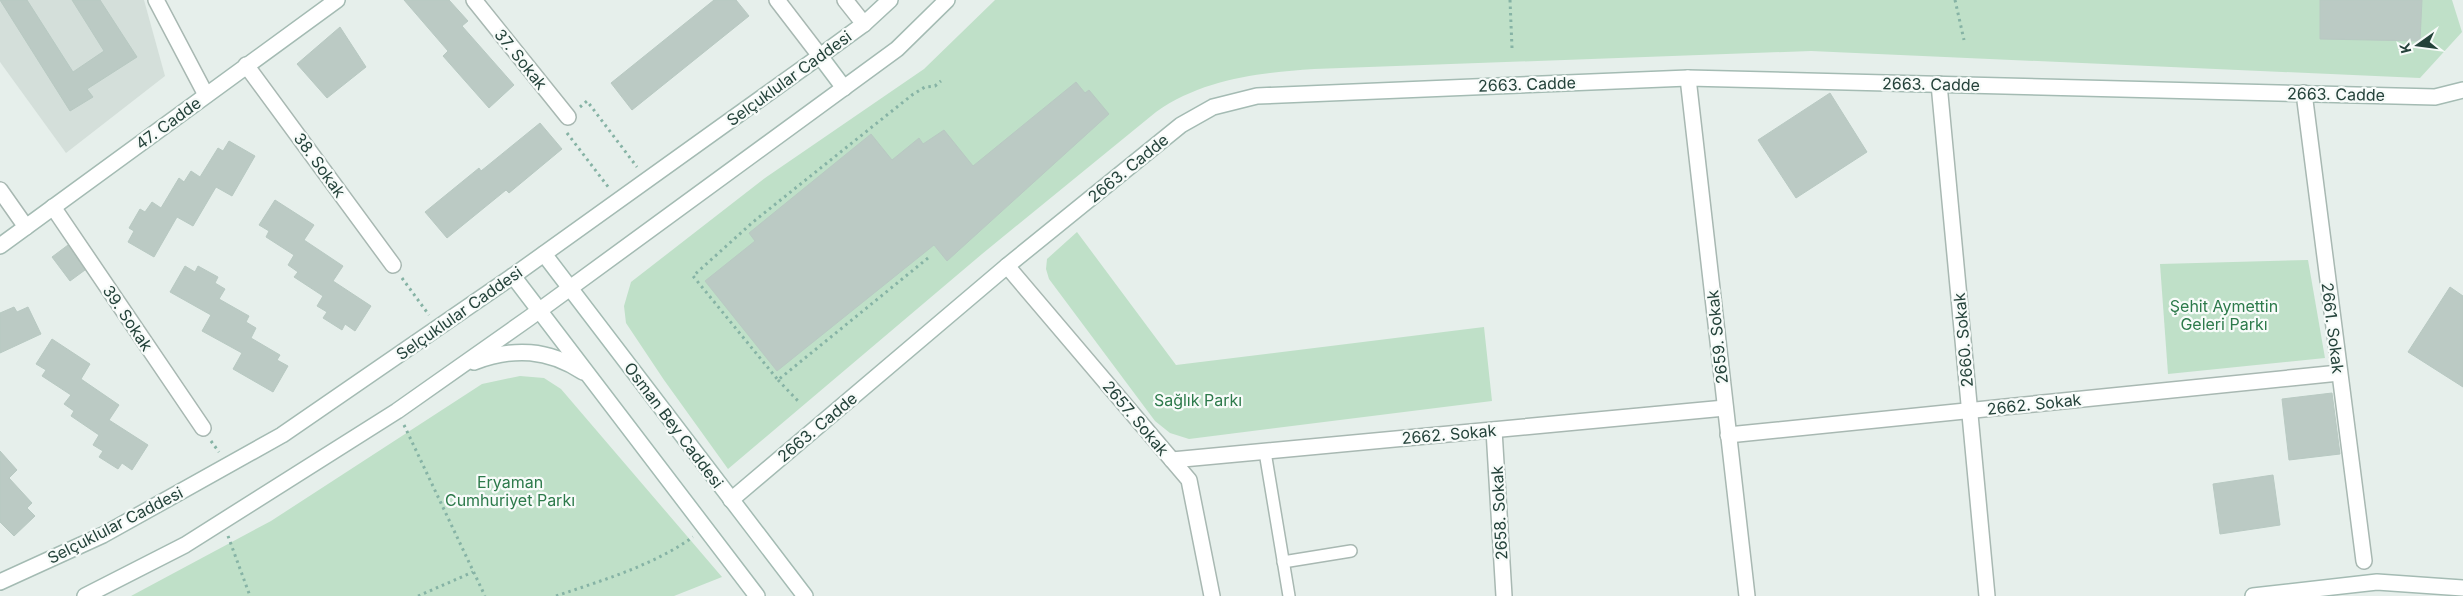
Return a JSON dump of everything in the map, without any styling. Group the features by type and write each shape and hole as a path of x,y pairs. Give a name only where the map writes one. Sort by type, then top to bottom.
{"street":[{"path":"156,0 206,95"},
{"name":"47. Cadde","path":"0,246 337,0"},
{"name":"37. Sokak","path":"474,0 568,117"},
{"path":"777,0 844,88"},
{"path":"845,0 864,24"},
{"name":"Selçuklular Caddesi","path":"0,582 102,535 282,435 544,254 864,24 890,0"},
{"path":"85,596 186,545 397,411 540,310 897,49 948,0"},
{"name":"38. Sokak","path":"246,65 393,266"},
{"name":"2663. Cadde","path":"731,500 1007,266 1181,125 1212,107 1257,96 1688,78 2435,97 2463,90"},
{"name":"2659. Sokak","path":"1688,78 1746,596"},
{"name":"2660. Sokak","path":"1939,84 1986,596"},
{"name":"2661. Sokak","path":"2304,93 2364,561"},
{"path":"0,190 26,227"},
{"name":"39. Sokak","path":"53,207 202,428"},
{"name":"Osman Bey Caddesi","path":"544,254 805,596"},
{"name":"2657. Sokak","path":"1007,266 1189,480 1212,596"},
{"path":"513,276 757,596"},
{"path":"458,368 492,356 534,353 559,358 590,377"},
{"name":"2662. Sokak","path":"1728,435 2339,374"},
{"name":"2662. Sokak","path":"1172,460 1725,408"},
{"name":"2658. Sokak","path":"1494,430 1504,596"},
{"path":"2253,596 2377,582 2463,588"}],"lane":[{"path":"1265,452 1289,596"},
{"path":"1283,562 1352,550"}],"path":[{"path":"1510,0 1512,48"},
{"path":"1955,0 1964,40"},
{"path":"798,402 693,276 753,222 861,135 912,95 925,87 935,86 941,81"},
{"path":"618,201 560,124 587,102 647,180"},
{"path":"778,380 928,258"},
{"path":"393,266 438,328"},
{"path":"397,411 485,596"},
{"path":"202,428 228,465"},
{"path":"223,521 250,596"},
{"path":"556,596 643,564 683,544 705,527"},
{"path":"418,596 473,572"}],"shaded area":[{"path":"0,0 144,0 165,76 66,153 0,62"}],"green space":[{"path":"995,0 2452,0 2462,32 2420,78 1811,51 1314,69 1252,76 1212,85 1174,101 1156,112 982,254 728,469 626,323 624,306 631,282 765,178 924,69"},
{"name":"Sağlık Parkı","path":"1077,232 1176,365 1484,327 1492,401 1189,439 1170,433 1155,421 1049,279 1046,269 1047,259"},
{"name":"Şehit Aymettin Geleri Parkı","path":"2308,260 2325,358 2168,374 2160,264"},
{"name":"Eryaman Cumhuriyet Parkı","path":"520,376 544,378 561,389 722,577 674,596 131,596 271,521 482,384"}],"building":[{"path":"0,0 27,0 73,72 104,51 72,0 100,0 137,57 87,89 93,97 70,111"},
{"path":"404,0 449,0 468,21 462,26 514,85 489,108 443,56 448,51"},
{"path":"714,0 736,0 749,16 632,110 611,83"},
{"path":"2320,0 2422,0 2420,41 2320,39"},
{"path":"340,27 366,67 327,98 297,64"},
{"path":"1076,82 1085,93 1089,90 1109,114 947,261 934,245 777,371 705,281 755,241 749,233 871,134 892,160 919,138 923,144 944,130 973,166"},
{"path":"1830,93 1867,152 1796,198 1758,140"},
{"path":"540,123 562,149 509,193 506,190 447,238 425,212 479,168 481,171"},
{"path":"229,141 255,156 232,196 216,187 193,226 177,217 154,257 128,242 134,231 129,228 140,209 145,212 152,202 161,208 179,178 184,182 191,171 200,177 218,148 223,151"},
{"path":"275,200 314,225 304,240 343,266 333,281 371,306 355,331 345,324 342,330 323,318 327,312 317,306 323,296 294,277 298,272 288,265 294,255 266,237 269,231 259,225"},
{"path":"68,245 85,270 70,281 52,257"},
{"path":"185,266 195,272 198,266 218,277 215,283 225,289 219,299 249,316 246,322 256,328 251,338 280,355 277,360 288,366 273,392 233,369 242,353 202,331 211,315 170,292"},
{"path":"2450,287 2463,296 2463,387 2408,352"},
{"path":"14,307 17,312 28,307 41,334 0,353 0,313"},
{"path":"52,339 90,364 81,379 119,405 109,420 148,445 132,470 122,463 118,469 99,457 103,451 93,445 99,435 71,416 74,411 64,404 71,395 42,376 46,370 36,364"},
{"path":"2332,393 2340,454 2289,460 2282,399"},
{"path":"0,451 17,470 9,478 32,503 27,508 35,516 14,536 0,522"},
{"path":"2273,475 2280,525 2220,534 2213,484"}]}
